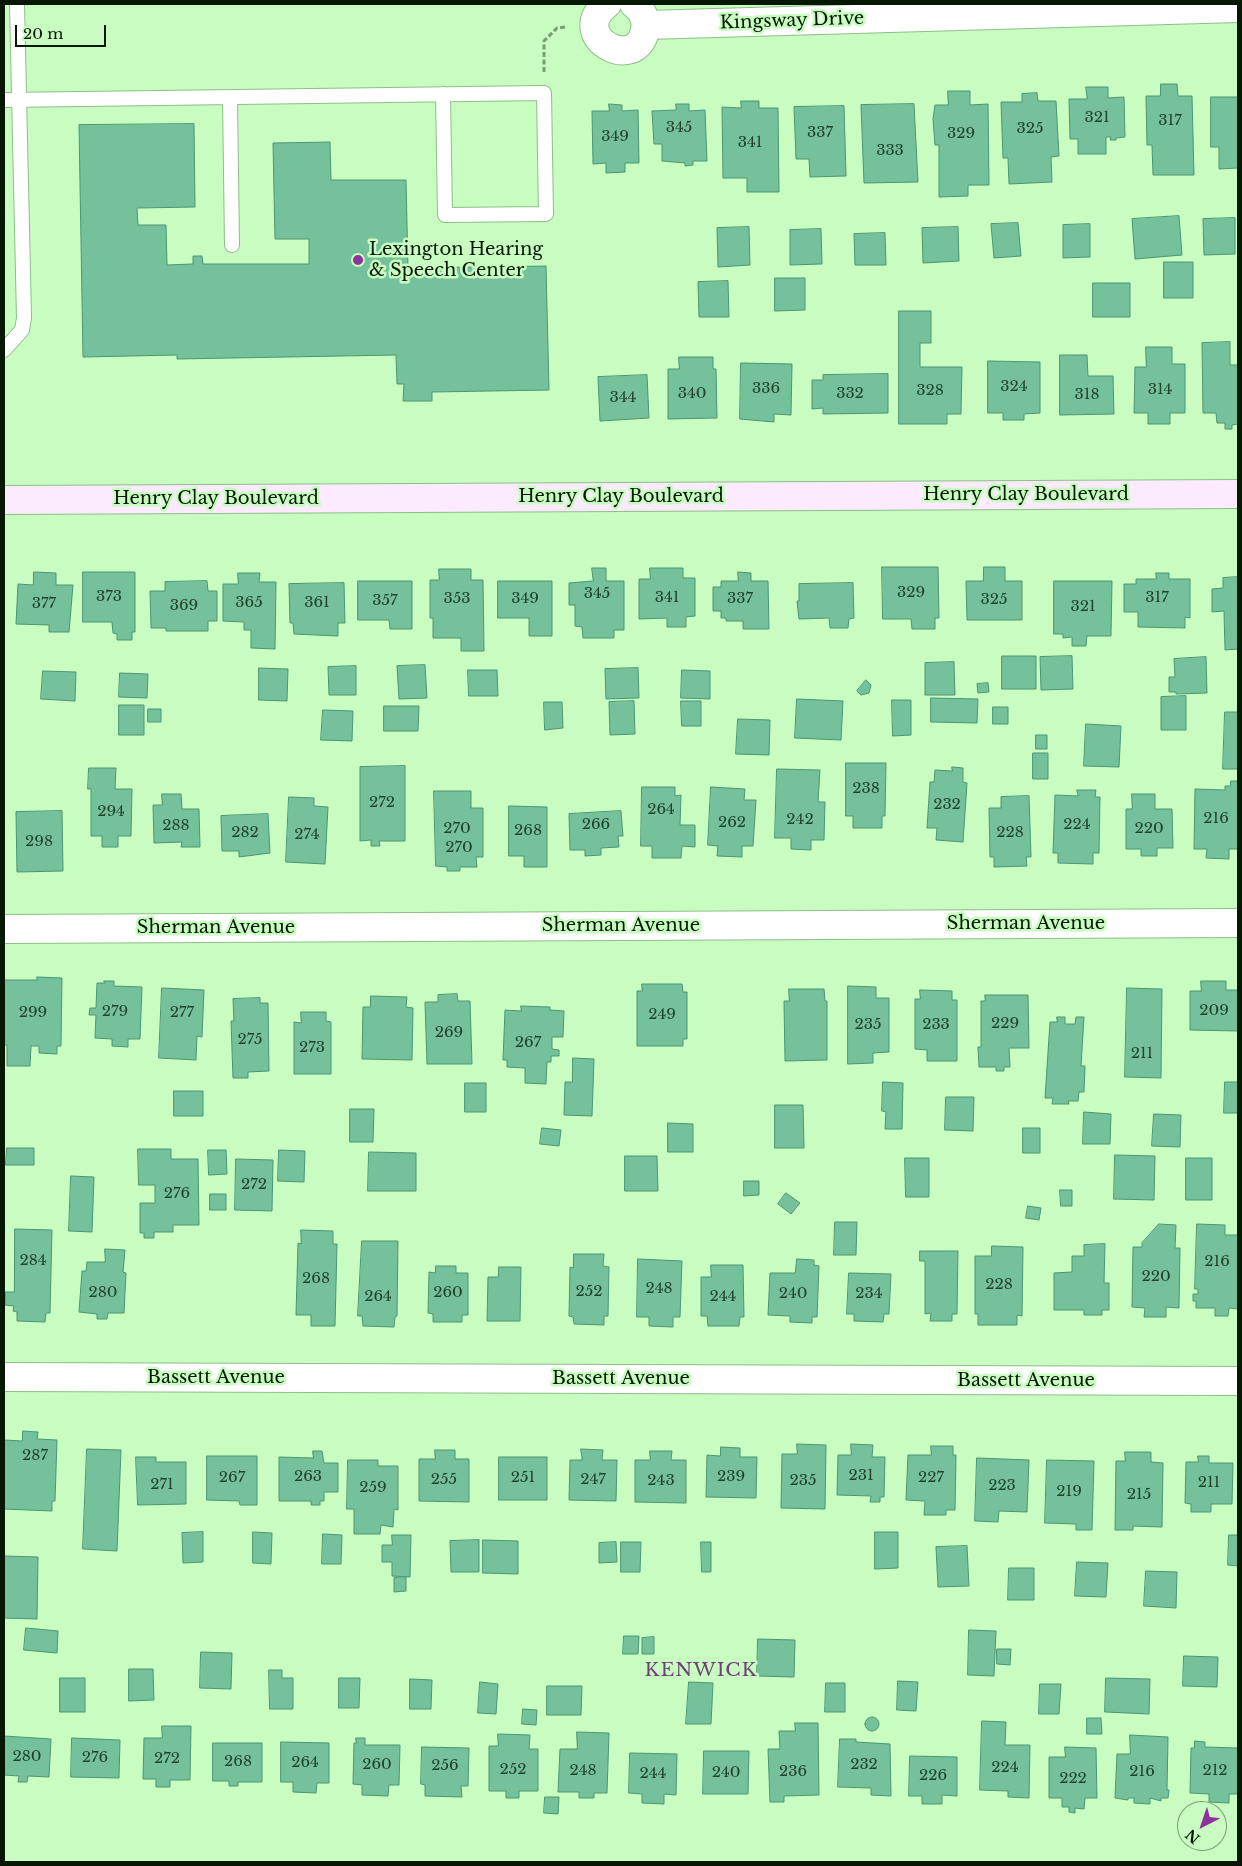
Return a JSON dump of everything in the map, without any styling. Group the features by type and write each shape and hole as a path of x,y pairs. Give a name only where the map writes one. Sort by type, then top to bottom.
{"street":[{"name":"Kingsway Drive","path":"601,15 596,34 606,46 620,51 636,46 645,33 640,14 1238,8"},
{"name":"Henry Clay Boulevard","path":"4,500 1238,494"},
{"name":"Sherman Avenue","path":"4,929 1238,923"},
{"name":"Bassett Avenue","path":"4,1377 1238,1381"}],"lane":[{"path":"4,350 22,330 24,318 17,4"},
{"path":"4,100 443,94 544,93 546,214 445,215 443,94"},
{"path":"230,97 232,245"}],"path":[{"path":"544,93 544,41 557,28 601,15"}],"building":[{"path":"1161,84 1177,84 1178,96 1192,96 1194,175 1153,175 1152,145 1147,145 1146,96 1160,96"},
{"path":"1086,87 1108,87 1108,98 1124,97 1125,137 1110,140 1111,137 1106,137 1106,154 1078,154 1078,139 1070,139 1069,99 1087,99"},
{"path":"948,91 970,91 970,105 988,104 989,185 968,185 968,196 939,197 939,145 935,145 933,119 935,105 948,105"},
{"path":"1037,93 1038,101 1056,101 1059,156 1051,157 1052,182 1009,184 1008,158 1003,158 1001,102 1022,102 1022,94"},
{"path":"1211,97 1238,97 1238,168 1219,169 1219,147 1211,147"},
{"path":"741,101 759,101 759,108 778,108 779,192 747,192 747,178 723,178 722,107 741,108"},
{"path":"609,104 622,105 622,111 638,110 639,163 625,163 625,172 606,173 606,163 593,164 592,111 609,111"},
{"path":"676,104 689,104 689,111 705,110 707,161 693,161 693,165 685,166 685,163 662,161 662,144 654,144 652,111 676,110"},
{"path":"914,104 918,182 864,183 861,105"},
{"path":"844,106 846,176 810,177 809,159 796,159 794,107"},
{"name":"Lexington Hearing & Speech Center","path":"194,124 195,207 137,208 138,225 166,225 167,265 193,264 193,256 202,256 203,264 309,264 309,239 275,239 273,143 330,142 331,180 406,180 408,268 546,266 549,390 432,392 432,401 403,401 404,384 397,384 396,355 177,359 177,355 83,357 79,125"},
{"path":"1179,216 1182,255 1135,259 1132,219"},
{"path":"1235,218 1235,254 1204,255 1203,219"},
{"path":"1018,223 1021,256 994,258 991,224"},
{"path":"1090,224 1090,257 1063,258 1063,225"},
{"path":"749,227 750,265 718,267 717,228"},
{"path":"958,227 959,261 923,263 922,228"},
{"path":"821,229 822,264 790,265 790,230"},
{"path":"885,233 886,265 855,265 854,234"},
{"path":"1164,262 1193,262 1193,298 1164,298"},
{"path":"775,278 805,278 805,310 775,311"},
{"path":"728,281 729,317 699,317 698,282"},
{"path":"1093,283 1130,283 1130,317 1093,317"},
{"path":"899,311 931,311 931,343 920,343 920,367 962,367 961,414 947,414 947,424 899,424"},
{"path":"1230,342 1230,365 1238,365 1238,424 1232,425 1232,429 1225,429 1225,423 1217,423 1216,413 1203,413 1202,343"},
{"path":"1146,347 1172,347 1172,364 1185,364 1185,413 1170,413 1170,424 1148,424 1148,413 1134,413 1135,367 1146,367"},
{"path":"1060,355 1087,355 1088,376 1113,376 1114,414 1060,415"},
{"path":"679,357 713,357 713,369 716,369 717,418 668,419 668,369 679,369"},
{"path":"988,361 1040,362 1040,413 1024,414 1024,420 1003,420 1003,413 988,413"},
{"path":"741,363 792,364 791,415 774,414 774,422 740,419"},
{"path":"888,374 888,413 823,414 823,408 812,409 812,380 823,380 823,375"},
{"path":"647,375 649,418 600,421 598,377"},
{"path":"882,567 938,567 939,618 935,618 935,629 912,629 911,619 883,619"},
{"path":"984,567 1005,567 1005,581 1022,581 1022,620 967,620 966,581 983,581"},
{"path":"592,568 606,568 606,581 624,581 624,630 614,630 614,638 583,638 582,627 575,626 575,605 569,605 569,583 593,581"},
{"path":"650,568 683,568 683,578 695,578 695,616 686,617 686,627 667,627 667,618 639,619 639,579 650,579"},
{"path":"439,569 471,569 471,580 483,580 484,651 461,651 461,638 433,638 433,618 430,618 430,580 439,580"},
{"path":"34,572 56,573 56,585 73,585 69,632 49,632 49,625 16,624 18,584 33,585"},
{"path":"83,572 135,572 135,632 132,632 132,640 117,640 117,634 113,633 112,622 83,622"},
{"path":"738,572 751,573 751,581 768,581 769,629 743,629 743,621 726,621 726,618 721,618 721,611 713,611 713,587 721,587 721,581 738,581"},
{"path":"238,573 260,573 259,582 276,582 275,649 251,648 251,630 244,630 244,622 223,621 223,584 238,584"},
{"path":"1156,573 1169,573 1169,579 1190,579 1190,618 1185,617 1185,628 1138,627 1138,612 1124,612 1124,584 1136,584 1136,579 1156,579"},
{"path":"1238,577 1238,649 1225,650 1224,611 1212,612 1212,589 1223,588 1223,578"},
{"path":"207,581 208,591 217,591 217,621 208,621 208,631 166,631 166,628 151,628 150,591 165,591 165,582"},
{"path":"358,581 412,581 412,629 390,629 389,620 358,620"},
{"path":"498,581 552,581 552,636 529,636 529,618 498,618"},
{"path":"1054,581 1112,581 1111,636 1087,636 1086,646 1072,646 1072,637 1063,638 1063,634 1054,634"},
{"path":"344,583 345,623 338,623 338,636 294,634 293,623 290,623 289,584"},
{"path":"853,583 854,618 849,619 848,628 830,628 829,618 799,619 797,601 799,601 799,584"},
{"path":"1002,656 1036,656 1036,689 1002,689"},
{"path":"1072,656 1073,689 1041,690 1040,657"},
{"path":"1206,657 1207,693 1176,694 1176,692 1169,692 1169,677 1175,677 1174,659"},
{"path":"954,662 955,695 925,695 925,663"},
{"path":"425,665 427,698 399,699 397,666"},
{"path":"356,666 356,695 329,695 328,667"},
{"path":"259,668 288,669 287,701 259,700"},
{"path":"638,668 639,698 606,699 605,669"},
{"path":"468,670 497,670 498,696 469,696"},
{"path":"682,670 710,671 710,699 681,698"},
{"path":"43,671 76,672 75,701 41,699"},
{"path":"120,673 148,674 147,698 119,697"},
{"path":"866,680 871,685 869,693 861,695 857,691"},
{"path":"988,683 989,692 978,693 977,684"},
{"path":"1186,696 1186,730 1161,730 1161,697"},
{"path":"931,698 978,699 977,723 931,722"},
{"path":"797,699 843,701 841,740 795,738"},
{"path":"892,700 911,700 911,735 893,736"},
{"path":"634,701 635,734 610,735 609,702"},
{"path":"681,701 701,701 701,726 682,726"},
{"path":"544,702 562,702 563,728 545,730"},
{"path":"119,705 144,705 144,735 119,735"},
{"path":"384,706 419,706 418,731 384,731"},
{"path":"993,707 1008,707 1008,724 993,724"},
{"path":"148,709 161,709 161,722 148,722"},
{"path":"323,710 353,711 352,741 321,740"},
{"path":"1225,712 1238,712 1238,769 1223,769"},
{"path":"738,719 770,720 769,755 736,754"},
{"path":"1086,724 1121,726 1119,767 1084,766"},
{"path":"1036,735 1047,735 1047,749 1036,749"},
{"path":"1033,753 1048,753 1048,779 1033,779"},
{"path":"846,763 886,763 885,816 882,816 882,828 853,828 853,816 846,816"},
{"path":"405,766 405,841 379,841 380,846 371,846 371,840 360,841 360,767"},
{"path":"952,767 963,768 963,782 967,783 963,842 936,840 937,828 927,828 930,782 934,782 935,770 952,771"},
{"path":"89,768 116,768 115,789 132,789 131,836 118,836 118,847 102,847 102,836 91,836 91,789 88,789"},
{"path":"777,769 820,770 818,802 825,802 824,840 811,840 811,850 791,849 791,838 775,838"},
{"path":"1231,781 1237,781 1238,788 1238,849 1229,849 1229,859 1206,858 1207,849 1194,849 1195,789 1225,790 1225,786 1230,786"},
{"path":"642,787 675,787 675,796 681,795 680,825 695,825 695,847 682,846 681,858 652,858 652,846 641,846"},
{"path":"711,787 745,789 744,800 756,800 753,846 742,846 742,857 717,856 718,846 708,845"},
{"path":"1077,790 1096,790 1095,797 1100,797 1099,853 1093,853 1093,864 1058,863 1058,853 1053,853 1055,795 1078,796"},
{"path":"434,791 471,791 471,808 483,808 483,857 476,857 477,867 460,867 460,871 447,871 447,867 436,866"},
{"path":"162,794 181,794 182,809 199,809 200,847 181,847 182,842 154,843 153,805 162,805"},
{"path":"1132,794 1155,794 1155,809 1172,809 1173,848 1157,848 1157,856 1141,856 1141,849 1126,849 1126,809 1132,809"},
{"path":"1029,796 1031,857 1026,857 1027,866 994,867 994,857 990,857 989,808 1001,808 1001,797"},
{"path":"289,797 314,798 314,806 328,807 325,864 286,862"},
{"path":"509,806 547,807 547,867 524,867 524,856 509,856"},
{"path":"62,811 63,871 17,872 16,812"},
{"path":"621,811 623,836 618,836 619,847 601,848 601,855 585,856 585,850 570,850 569,814"},
{"path":"268,814 270,853 239,857 239,851 222,851 221,816"},
{"path":"37,977 62,978 61,1046 57,1046 57,1054 39,1053 39,1046 31,1046 30,1066 7,1066 7,1045 4,1045 4,980 37,980"},
{"path":"104,981 114,981 114,986 142,987 140,1039 128,1039 128,1047 112,1046 112,1039 95,1038 96,1015 89,1015 90,1008 96,1008 97,983 105,983"},
{"path":"1201,981 1226,981 1226,990 1238,990 1238,1031 1190,1030 1190,991 1201,991"},
{"path":"642,984 682,984 683,992 687,992 687,1039 683,1039 683,1046 637,1046 637,991 642,991"},
{"path":"848,986 876,987 876,998 889,998 889,1052 873,1053 873,1063 848,1064"},
{"path":"162,988 204,990 202,1037 197,1036 196,1060 159,1058"},
{"path":"1127,988 1162,989 1161,1078 1125,1077"},
{"path":"789,989 824,989 825,1001 827,1001 827,1060 785,1061 784,1001 789,1001"},
{"path":"920,990 952,991 952,1000 957,1000 957,1061 927,1061 927,1050 915,1049 915,999 920,999"},
{"path":"457,994 458,1001 470,1001 472,1064 427,1064 425,1002 438,1002 438,995"},
{"path":"985,995 1028,995 1029,1048 1009,1048 1010,1067 1004,1067 1004,1071 996,1071 996,1067 979,1067 978,1047 981,1047 981,1001 985,1001"},
{"path":"371,996 407,997 406,1007 413,1008 412,1060 362,1059 363,1007 370,1007"},
{"path":"260,998 260,1003 268,1003 269,1071 248,1072 248,1078 233,1078 231,1021 234,1021 233,999"},
{"path":"521,1006 550,1007 550,1010 564,1011 563,1037 552,1037 552,1049 559,1050 559,1056 551,1056 551,1062 547,1062 546,1084 525,1083 525,1068 507,1067 507,1060 503,1060 505,1010 521,1011"},
{"path":"301,1012 326,1012 326,1021 331,1022 331,1074 294,1074 294,1022 301,1023"},
{"path":"1057,1017 1065,1017 1065,1024 1075,1024 1076,1017 1084,1017 1081,1066 1085,1066 1084,1092 1079,1092 1078,1101 1068,1101 1069,1104 1052,1104 1053,1098 1045,1098 1050,1022 1057,1022"},
{"path":"573,1058 594,1059 592,1116 564,1115 565,1082 572,1082"},
{"path":"883,1082 903,1083 902,1129 885,1129 886,1112 882,1111"},
{"path":"1225,1082 1238,1082 1238,1113 1224,1113"},
{"path":"465,1083 486,1083 486,1112 465,1112"},
{"path":"174,1091 203,1091 203,1116 174,1116"},
{"path":"946,1097 974,1097 973,1131 945,1130"},
{"path":"775,1105 803,1105 804,1148 775,1148"},
{"path":"350,1109 374,1109 373,1142 350,1142"},
{"path":"1084,1112 1111,1114 1110,1144 1083,1144"},
{"path":"1154,1114 1181,1115 1180,1147 1152,1146"},
{"path":"668,1123 693,1124 693,1152 668,1152"},
{"path":"542,1128 561,1130 559,1146 540,1144"},
{"path":"1023,1128 1040,1128 1040,1153 1023,1153"},
{"path":"7,1148 34,1148 34,1165 6,1165"},
{"path":"138,1149 171,1149 171,1159 198,1159 199,1225 173,1225 173,1232 154,1232 154,1238 144,1238 144,1233 140,1233 140,1203 155,1203 155,1185 139,1185"},
{"path":"208,1150 226,1150 227,1174 209,1175"},
{"path":"279,1150 305,1151 304,1182 278,1181"},
{"path":"369,1152 416,1153 416,1191 368,1191"},
{"path":"1115,1155 1155,1156 1154,1200 1114,1199"},
{"path":"625,1156 657,1156 658,1191 625,1191"},
{"path":"905,1158 929,1158 929,1197 906,1197"},
{"path":"1186,1158 1212,1158 1212,1200 1186,1200"},
{"path":"236,1159 273,1160 272,1211 235,1210"},
{"path":"71,1176 94,1177 92,1232 69,1231"},
{"path":"744,1181 759,1181 759,1195 744,1196"},
{"path":"1060,1190 1072,1190 1072,1206 1061,1206"},
{"path":"786,1193 800,1203 791,1214 778,1204"},
{"path":"210,1194 226,1194 226,1210 210,1210"},
{"path":"1028,1206 1041,1208 1039,1220 1026,1218"},
{"path":"835,1222 857,1222 856,1255 834,1255"},
{"path":"1159,1224 1176,1225 1175,1248 1180,1248 1179,1308 1166,1307 1166,1317 1144,1317 1145,1308 1132,1307 1133,1247 1142,1247 1142,1243"},
{"path":"1197,1224 1225,1225 1225,1235 1238,1235 1238,1309 1229,1308 1228,1316 1215,1316 1215,1308 1196,1308 1196,1301 1193,1301 1193,1294 1198,1294 1198,1289 1195,1289"},
{"path":"15,1229 52,1230 50,1313 46,1313 45,1322 17,1321 17,1312 13,1311 14,1306 5,1305 5,1292 14,1292"},
{"path":"301,1230 333,1231 333,1244 337,1244 335,1326 311,1326 311,1315 296,1315 298,1243 301,1244"},
{"path":"362,1241 398,1241 397,1316 395,1317 394,1327 363,1326 362,1316 358,1316"},
{"path":"1105,1244 1104,1283 1109,1283 1109,1310 1102,1310 1102,1315 1084,1315 1084,1310 1054,1310 1054,1273 1072,1272 1072,1256 1084,1256 1084,1245"},
{"path":"992,1246 1023,1247 1022,1316 1017,1315 1017,1325 978,1325 978,1314 975,1314 975,1256 991,1256"},
{"path":"105,1249 125,1250 123,1272 126,1273 124,1313 108,1313 107,1319 97,1319 97,1314 79,1312 82,1271 86,1271 87,1262 105,1262"},
{"path":"920,1251 958,1251 957,1314 952,1314 952,1321 930,1321 931,1313 925,1314 925,1261 920,1261"},
{"path":"574,1254 604,1254 603,1266 609,1267 608,1316 604,1316 604,1325 574,1324 573,1317 569,1316 570,1267 573,1268"},
{"path":"638,1259 682,1261 680,1317 673,1317 673,1327 649,1326 649,1317 637,1317"},
{"path":"797,1259 814,1260 814,1265 819,1266 817,1317 812,1317 812,1323 790,1322 790,1316 768,1315 770,1273 795,1273"},
{"path":"711,1265 743,1265 744,1317 740,1317 739,1326 708,1326 707,1316 701,1316 701,1277 711,1277"},
{"path":"436,1266 456,1266 456,1273 468,1273 468,1315 462,1315 462,1322 433,1322 433,1314 428,1313 429,1272 435,1273"},
{"path":"499,1267 521,1267 520,1321 487,1321 488,1277 498,1277"},
{"path":"849,1273 891,1274 889,1314 884,1314 883,1322 854,1321 854,1314 847,1314"},
{"path":"23,1431 38,1432 37,1439 57,1440 55,1501 52,1501 52,1511 4,1509 4,1440 22,1441"},
{"path":"797,1444 826,1445 825,1509 781,1508 782,1454 797,1454"},
{"path":"851,1444 873,1445 872,1457 885,1457 884,1497 880,1497 880,1502 870,1502 871,1496 837,1495 838,1455 851,1455"},
{"path":"931,1446 953,1446 953,1455 956,1455 955,1510 946,1510 946,1515 924,1515 925,1501 906,1500 908,1455 931,1455"},
{"path":"721,1447 740,1448 740,1457 757,1457 756,1498 706,1497 707,1455 720,1456"},
{"path":"87,1449 121,1450 117,1551 83,1549"},
{"path":"581,1449 603,1450 602,1460 617,1460 616,1501 569,1500 570,1460 582,1460"},
{"path":"435,1450 455,1450 455,1459 469,1459 469,1502 419,1501 419,1459 435,1459"},
{"path":"313,1451 322,1451 324,1463 338,1463 338,1492 324,1492 324,1501 320,1501 320,1505 311,1505 311,1501 279,1501 279,1457 313,1458"},
{"path":"650,1451 672,1451 671,1460 686,1460 686,1503 635,1502 635,1460 650,1460"},
{"path":"1125,1452 1151,1452 1151,1462 1163,1463 1162,1527 1133,1526 1133,1530 1115,1530 1116,1461 1125,1461"},
{"path":"207,1456 257,1456 257,1505 240,1505 239,1501 207,1500"},
{"path":"1198,1456 1209,1456 1209,1463 1233,1463 1232,1504 1211,1504 1211,1512 1191,1512 1191,1504 1185,1503 1186,1462 1198,1462"},
{"path":"136,1457 156,1457 156,1462 186,1462 186,1504 138,1505"},
{"path":"499,1457 547,1457 547,1500 499,1500"},
{"path":"977,1458 1029,1460 1027,1512 999,1511 998,1522 975,1521"},
{"path":"348,1460 378,1460 378,1466 398,1466 398,1510 394,1509 393,1527 381,1525 380,1534 354,1534 354,1509 347,1509"},
{"path":"1047,1460 1094,1461 1092,1530 1076,1530 1076,1524 1045,1523"},
{"path":"203,1532 203,1562 183,1563 182,1533"},
{"path":"253,1532 272,1533 271,1564 253,1563"},
{"path":"875,1532 898,1532 898,1568 875,1569"},
{"path":"323,1534 342,1535 341,1564 322,1564"},
{"path":"392,1535 411,1535 410,1577 392,1576 392,1562 382,1562 382,1545 392,1545"},
{"path":"1229,1535 1238,1535 1238,1566 1228,1565"},
{"path":"479,1540 479,1572 451,1572 450,1541"},
{"path":"483,1540 518,1541 518,1574 483,1573"},
{"path":"616,1542 617,1562 599,1563 599,1543"},
{"path":"621,1542 641,1542 640,1572 621,1572"},
{"path":"701,1542 711,1542 711,1572 702,1572"},
{"path":"967,1546 969,1586 938,1587 936,1547"},
{"path":"4,1556 38,1557 37,1619 4,1618"},
{"path":"1077,1562 1108,1563 1106,1597 1075,1596"},
{"path":"1009,1568 1034,1568 1034,1600 1008,1600"},
{"path":"1146,1571 1177,1572 1176,1608 1144,1606"},
{"path":"406,1577 406,1591 394,1592 394,1578"},
{"path":"26,1628 58,1631 57,1653 24,1650"},
{"path":"969,1630 996,1631 994,1676 968,1675"},
{"path":"624,1636 639,1636 638,1654 623,1654"},
{"path":"654,1637 654,1654 642,1654 642,1638"},
{"path":"758,1639 795,1640 794,1677 757,1676"},
{"path":"997,1649 1011,1649 1010,1665 997,1664"},
{"path":"201,1652 232,1653 231,1689 200,1688"},
{"path":"1184,1656 1218,1657 1217,1687 1183,1686"},
{"path":"129,1669 153,1669 154,1700 129,1701"},
{"path":"269,1670 282,1670 282,1678 293,1678 293,1709 270,1709"},
{"path":"60,1678 85,1678 85,1712 60,1712"},
{"path":"339,1678 360,1678 359,1708 339,1708"},
{"path":"1106,1678 1150,1679 1149,1714 1105,1712"},
{"path":"410,1679 432,1680 431,1709 410,1709"},
{"path":"898,1681 918,1682 916,1711 897,1710"},
{"path":"480,1682 498,1684 496,1714 478,1713"},
{"path":"689,1682 713,1683 711,1724 686,1724"},
{"path":"826,1683 845,1683 845,1712 825,1712"},
{"path":"1040,1684 1061,1684 1059,1714 1039,1714"},
{"path":"547,1686 582,1686 581,1715 547,1715"},
{"path":"523,1709 537,1710 536,1725 522,1724"},
{"path":"872,1717 877,1719 879,1724 877,1729 872,1731 867,1729 865,1724 867,1719"},
{"path":"1087,1718 1101,1718 1102,1734 1087,1734"},
{"path":"982,1721 1006,1722 1005,1745 1030,1745 1029,1798 1008,1797 1008,1791 980,1790"},
{"path":"795,1723 818,1723 819,1795 784,1796 784,1802 770,1802 768,1749 780,1749 779,1731 795,1731"},
{"path":"162,1726 191,1726 190,1780 170,1780 170,1787 156,1787 156,1779 143,1779 144,1738 162,1738"},
{"path":"577,1732 609,1733 607,1793 594,1793 594,1798 579,1798 579,1792 558,1792 560,1749 577,1749"},
{"path":"498,1734 530,1735 529,1749 538,1749 538,1791 519,1791 519,1798 506,1798 506,1791 489,1791 489,1746 498,1746"},
{"path":"1130,1735 1168,1737 1168,1798 1161,1798 1161,1801 1150,1798 1150,1804 1134,1803 1134,1798 1128,1798 1128,1800 1115,1798 1117,1754 1130,1754"},
{"path":"4,1736 51,1739 49,1777 28,1776 27,1782 18,1782 19,1776 4,1775"},
{"path":"72,1738 120,1740 119,1778 71,1777"},
{"path":"356,1738 365,1738 365,1745 400,1745 399,1785 389,1785 388,1796 362,1795 362,1785 353,1784 354,1743 356,1743"},
{"path":"840,1739 856,1739 856,1742 890,1744 891,1796 871,1795 871,1788 838,1787"},
{"path":"1195,1741 1205,1742 1205,1747 1238,1748 1238,1794 1229,1794 1229,1803 1227,1801 1209,1801 1209,1794 1190,1793 1191,1748 1194,1748"},
{"path":"281,1742 329,1743 329,1783 317,1783 316,1793 293,1792 293,1782 281,1782"},
{"path":"213,1743 262,1743 262,1782 238,1782 238,1786 229,1786 229,1781 213,1781"},
{"path":"422,1747 469,1748 468,1786 461,1786 462,1797 425,1796 425,1785 421,1784"},
{"path":"1065,1747 1096,1748 1097,1798 1085,1798 1084,1809 1075,1808 1075,1813 1069,1812 1069,1807 1062,1807 1062,1798 1049,1798 1049,1757 1065,1757"},
{"path":"704,1751 749,1751 748,1794 703,1794"},
{"path":"630,1753 677,1754 676,1795 664,1794 664,1804 642,1803 642,1794 629,1793"},
{"path":"910,1756 957,1757 957,1796 942,1795 942,1804 922,1804 922,1796 909,1796"},
{"path":"545,1797 559,1797 558,1814 544,1813"}],"place":[{"name":"Lexington Hearing & Speech Center","path":"358,260"}],"district":[{"name":"KENWICK","path":"701,1671"}]}
